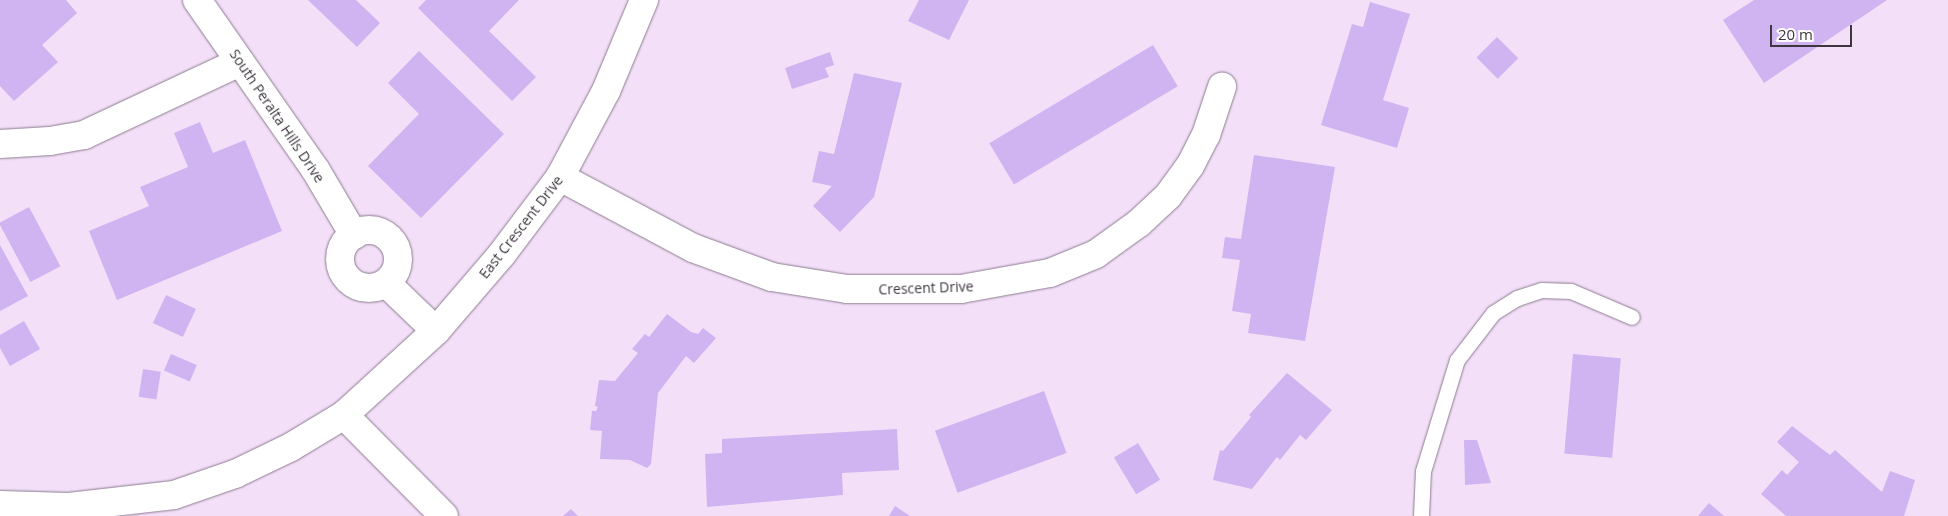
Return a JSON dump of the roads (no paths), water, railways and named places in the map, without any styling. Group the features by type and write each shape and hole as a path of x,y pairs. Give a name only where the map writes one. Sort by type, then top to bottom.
{"street":[{"name":"South Peralta Hills Drive","path":"197,0 315,170 354,235"},
{"name":"East Crescent Drive","path":"0,505 69,507 174,494 235,474 291,447 344,415 436,331 502,254 560,177 606,91 644,0"},
{"path":"0,144 50,141 84,135 240,62"},
{"name":"Crescent Drive","path":"560,177 694,248 772,278 847,290 961,289 1050,274 1096,254 1139,223 1168,196 1190,166 1206,135 1222,87"},
{"path":"373,231 391,240 398,258 393,276 386,283 368,288 359,287 345,276 340,258 342,249 354,235 373,231"},
{"path":"386,283 436,331"},
{"path":"344,415 444,516"}],"lane":[{"path":"1421,516 1424,471 1457,360 1493,313 1517,298 1542,290 1571,291 1632,317"}]}
